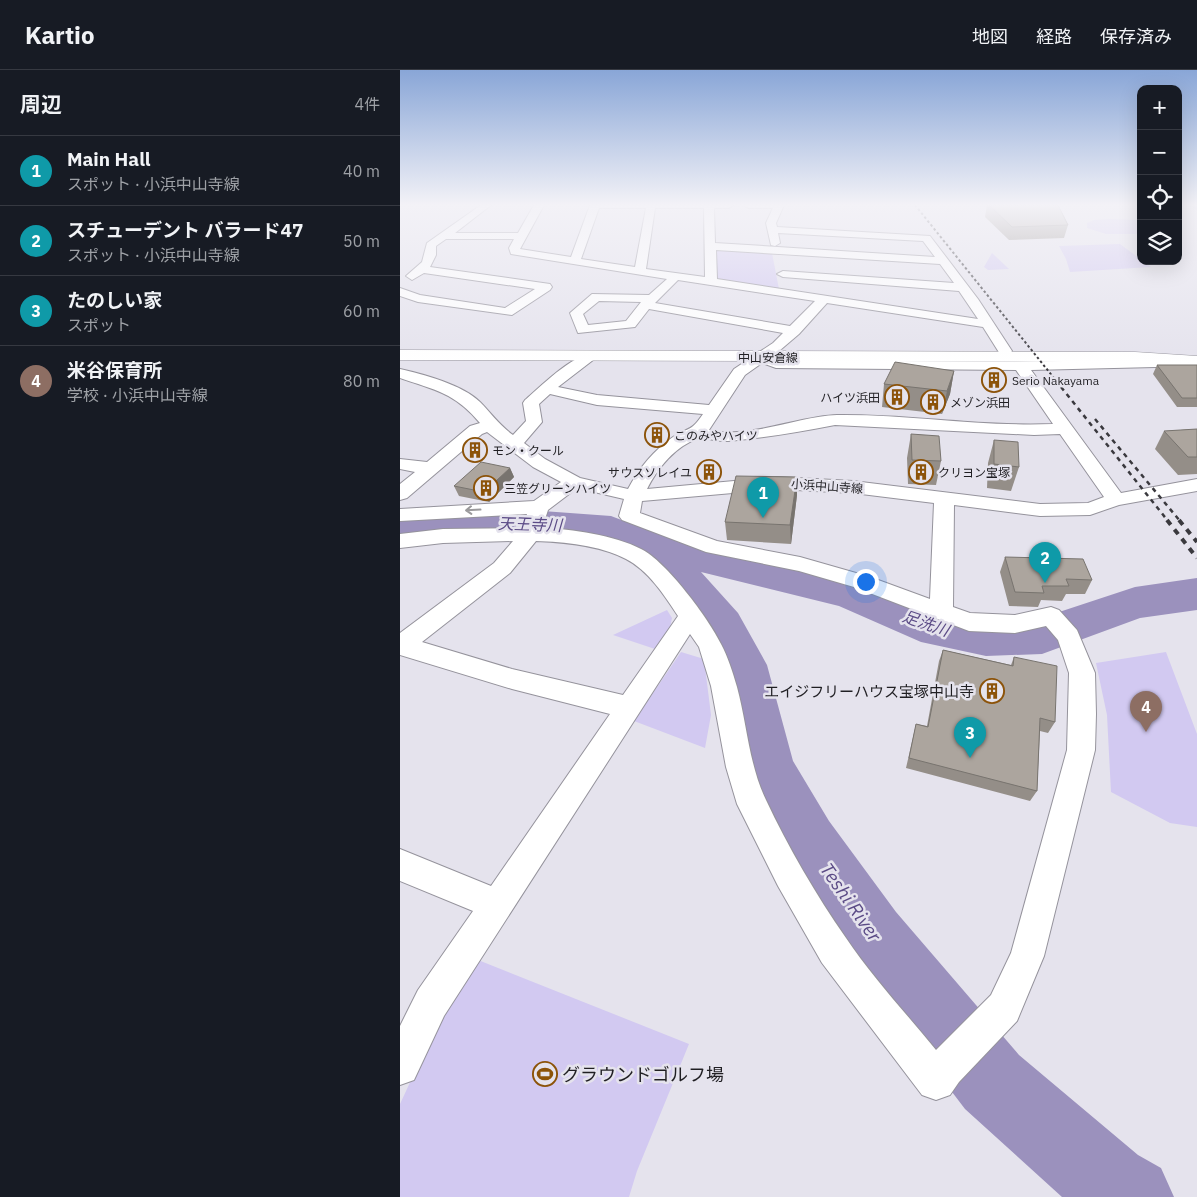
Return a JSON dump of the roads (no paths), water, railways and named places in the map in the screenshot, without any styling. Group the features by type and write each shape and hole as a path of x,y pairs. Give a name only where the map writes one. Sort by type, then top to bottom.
{"street":[{"path":"400,284 423,269 431,258"},
{"path":"551,258 987,324"},
{"path":"532,284 573,261 574,258"},
{"path":"640,270 642,258"},
{"path":"710,258 711,282"},
{"path":"779,258 786,293"},
{"path":"877,258 943,262"},
{"path":"940,258 1005,351"},
{"path":"400,292 418,298 507,312 546,287 423,269"},
{"path":"783,274 960,287"},
{"path":"676,276 648,302 630,324 583,330 576,313 596,297 648,302 794,331"},
{"path":"400,515 534,521 563,535 604,544 634,554 653,568 710,645 724,686 740,767 752,804 789,875 834,951 936,1081 945,1068 1004,1008 1027,956 1081,750 1083,714 1082,673 1063,629 1051,616 1015,624 969,622 862,582 800,564 713,547 629,516 634,496 648,469 680,440 699,432 739,372 778,346 823,300"},
{"path":"760,357 780,351 1132,351 1193,358"},
{"name":"中山安倉線","path":"400,355 1193,358"},
{"path":"514,444 534,422 531,403 560,377 590,357"},
{"path":"760,357 776,364 1020,366 1193,358"},
{"path":"1020,366 1116,500"},
{"name":"小浜中山寺線","path":"400,373 458,392 473,404 491,425 539,464 574,482 634,496 777,483 853,487 944,500 1040,510 1090,509 1116,500 1158,494 1197,485"},
{"path":"548,389 597,400 714,410"},
{"path":"699,432 717,436 742,435 792,429 835,420 1034,430 1065,429"},
{"path":"400,494 476,430 491,425"},
{"path":"400,464 429,468"},
{"path":"400,646 502,568 534,521 574,482"},
{"path":"941,611 944,500"},
{"path":"400,541 443,536 497,534 534,521"},
{"path":"400,1066 431,1003 495,904 690,616"},
{"path":"400,646 512,679 627,707"},
{"path":"400,864 495,904"}],"waterway":[{"name":"天王寺川","path":"400,528 515,521 611,529 657,548"},
{"name":"足洗川","path":"657,548 757,570 852,594 937,630 986,638 1042,636 1135,603 1197,594"},
{"name":"Teshi River","path":"657,548 722,625 743,665 767,768 808,842 873,935 992,1082 1109,1184 1132,1197"}],"railway":[{"path":"957,258 1062,388"},
{"path":"1061,387 1168,521"},
{"path":"1095,419 1180,521"},
{"path":"1167,520 1197,558"},
{"path":"1179,520 1197,542"}],"place":[{"name":"Serio Nakayama","path":"994,380"},
{"name":"ハイツ浜田","path":"897,397"},
{"name":"メゾン浜田","path":"933,402"},
{"name":"このみやハイツ","path":"657,435"},
{"name":"モン・クール","path":"475,450"},
{"name":"サウスソレイユ","path":"709,472"},
{"name":"クリヨン宝塚","path":"921,472"},
{"name":"三笠グリーンハイツ","path":"486,488"},
{"name":"Main Hall","path":"763,518"},
{"name":"スチューデント バラード47","path":"1045,583"},
{"name":"エイジフリーハウス宝塚中山寺","path":"992,691"},
{"name":"米谷保育所","path":"1146,732"},
{"name":"たのしい家","path":"970,758"},
{"name":"グラウンドゴルフ場","path":"545,1074"}]}
